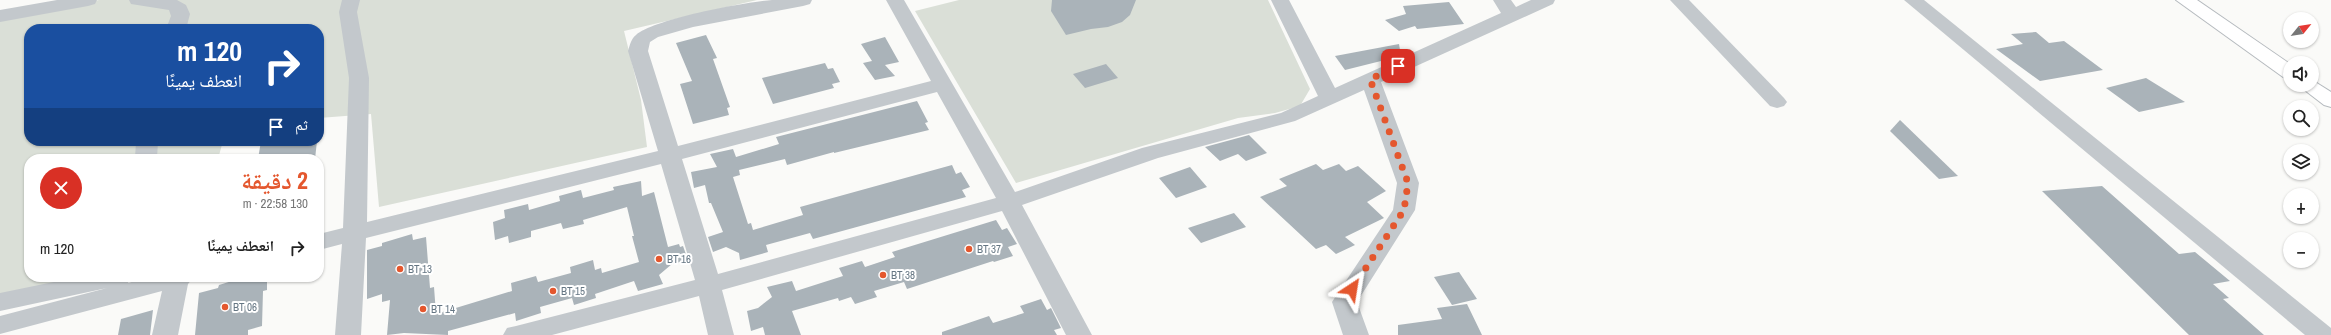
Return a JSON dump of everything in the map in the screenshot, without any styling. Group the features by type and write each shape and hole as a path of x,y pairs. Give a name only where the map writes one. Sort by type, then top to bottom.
{"main road":[{"path":"2185,0 2283,68"},
{"path":"2318,92 2331,101"}],"street":[{"path":"0,16 88,0"},
{"path":"138,0 174,4 180,9 181,15 178,24"},
{"path":"348,335 354,233 359,78 348,12 351,0"},
{"path":"720,335 709,285 638,51 642,39 653,32 674,25 803,0"},
{"path":"895,0 944,84 1009,202 1079,335"},
{"path":"1280,0 1330,98"},
{"path":"516,335 709,285 1009,202 1150,153 1288,117 1370,79 1507,8 1546,0"},
{"path":"1679,0 1778,102"},
{"path":"1913,0 2322,335"},
{"path":"1356,335 1344,302 1404,210 1408,183 1370,79"},
{"path":"324,241 670,155 944,84"},
{"path":"0,302 95,282"},
{"path":"0,325 165,282"},
{"path":"164,335 179,282"}],"shaded area":[{"path":"99,0 757,0 624,31 641,100 647,147 379,207 371,114 324,118 324,24 24,24 24,146 222,146 219,154 24,154 24,282 69,282 0,295 0,20"},
{"path":"959,0 1268,0 1310,89 1300,106 1275,113 1238,118 1016,183 915,11"}],"building":[{"path":"1052,0 1136,0 1130,15 1122,22 1108,27 1091,29 1066,35 1051,11"},
{"path":"1449,2 1464,24 1417,29 1415,26 1399,31 1385,20 1406,14 1403,6"},
{"path":"2036,32 2049,43 2064,41 2103,70 2040,81 1996,49 2023,44 2011,34"},
{"path":"706,35 717,58 713,59 730,107 727,108 729,115 693,124 680,84 692,81 676,43"},
{"path":"885,37 899,62 885,65 895,76 875,80 863,63 872,61 861,44"},
{"path":"1399,44 1401,56 1345,70 1335,56"},
{"path":"825,63 828,69 833,68 840,82 832,84 834,88 773,104 762,78"},
{"path":"1106,64 1118,78 1085,88 1073,74"},
{"path":"2146,78 2185,102 2139,112 2106,88"},
{"path":"917,101 928,122 925,123 929,130 834,152 787,165 785,159 739,170 740,175 733,177 748,224 751,223 753,230 803,215 800,207 952,165 956,174 961,172 970,187 962,190 966,197 813,239 810,233 766,245 768,252 740,260 739,253 726,247 713,252 708,237 723,232 711,203 709,203 705,185 694,188 691,172 717,167 710,154 733,149 736,157 779,144 776,137"},
{"path":"1900,120 1958,176 1939,179 1890,131"},
{"path":"1249,135 1267,153 1246,161 1238,154 1220,161 1205,147"},
{"path":"260,146 316,146 316,154 259,154"},
{"path":"1316,164 1323,170 1339,164 1346,171 1358,166 1386,191 1367,202 1384,218 1345,237 1355,245 1336,254 1326,245 1316,249 1260,197 1287,186 1279,179"},
{"path":"1190,167 1207,187 1176,198 1159,178"},
{"path":"641,181 642,196 654,192 668,247 679,244 680,247 683,246 688,260 672,264 659,275 663,284 638,291 634,281 595,294 596,298 574,305 572,298 540,307 541,313 516,321 515,313 448,331 448,335 404,333 387,335 390,300 382,302 382,294 367,299 367,250 382,246 382,243 412,234 413,240 426,237 430,288 434,287 436,314 512,291 511,283 536,276 538,282 571,273 570,267 593,260 595,270 601,268 602,273 639,262 632,236 634,236 627,207 583,220 584,224 563,229 561,223 531,231 531,237 509,243 508,236 495,240 493,222 505,218 504,210 528,204 529,210 560,201 559,196 581,190 583,198 614,190 613,187"},
{"path":"2102,186 2179,254 2195,252 2230,281 2213,284 2229,298 2223,299 2264,335 2189,335 2042,191"},
{"path":"1234,213 1246,227 1201,243 1188,228"},
{"path":"996,220 1002,230 1007,228 1017,244 1008,247 1013,256 907,289 904,282 874,291 877,297 855,304 851,297 839,301 838,298 792,311 801,335 765,335 763,327 751,331 747,311 758,308 772,297 767,287 792,281 796,291 843,276 839,268 862,261 865,267 895,257 892,252"},
{"path":"1459,272 1477,299 1452,305 1434,277"},
{"name":"BT 06","path":"229,282 267,282 267,290 263,291 262,326 248,330 248,335 195,335 199,293 218,288 219,285"},
{"path":"1041,299 1047,310 1051,308 1061,328 1054,330 1057,335 942,335 942,332 989,316 993,323 1024,313 1020,306"},
{"path":"1467,304 1482,335 1398,335 1398,325 1442,319 1437,308"},
{"path":"153,310 150,335 118,335 121,319"}],"place":[{"name":"BT 37","path":"969,249"},
{"name":"BT 16","path":"659,259"},
{"name":"BT 13","path":"400,269"},
{"name":"BT 38","path":"883,275"},
{"name":"BT 15","path":"553,291"},
{"name":"BT 06","path":"225,307"},
{"name":"BT 14","path":"423,309"}],"route":[{"path":"1352,289 1404,210 1408,183 1370,79 1398,66"}]}
